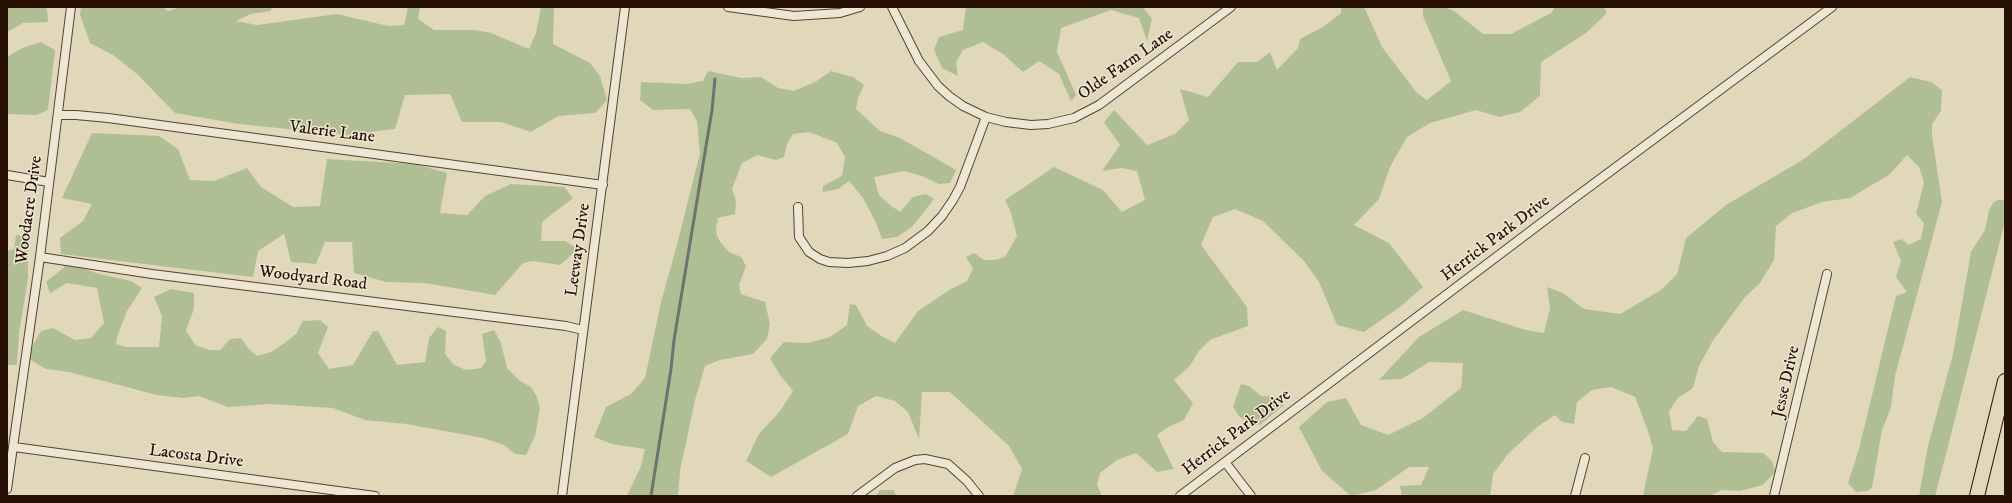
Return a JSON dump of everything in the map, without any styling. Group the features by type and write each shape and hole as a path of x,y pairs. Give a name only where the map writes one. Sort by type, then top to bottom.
{"highway":[{"path":"1977,496 2005,381"}],"street":[{"name":"Woodacre Drive","path":"7,489 40,257 71,7"},
{"name":"Leeway Drive","path":"562,496 625,7"},
{"path":"728,7 794,16 840,13 860,7"},
{"name":"Olde Farm Lane","path":"892,7 919,61 928,74 949,96 963,106 986,117 1006,122 1031,125 1048,124 1083,114 1099,105 1231,7"},
{"name":"Herrick Park Drive","path":"1180,496 1569,202 1832,7"},
{"name":"Valerie Lane","path":"58,115 108,118 603,184"},
{"path":"798,207 799,237 809,252 820,259 829,262 848,263 868,261 886,256 905,248 928,231 942,216 953,200 960,187 986,117"},
{"path":"7,175 49,182"},
{"name":"Woodyard Road","path":"40,257 152,274 566,326 583,330"},
{"name":"Jesse Drive","path":"1774,496 1827,274"},
{"name":"Lacosta Drive","path":"14,447 375,496"},
{"path":"1575,496 1585,458"},
{"path":"857,496 895,468 915,460 925,459 948,464 968,481 979,496"},
{"path":"1225,462 1251,496"}],"green space":[{"path":"7,7 43,7 47,9 48,22 23,23 7,32"},
{"path":"81,7 162,7 168,11 180,7 272,7 271,11 251,14 236,21 257,25 337,14 388,26 404,25 408,7 420,7 418,19 434,30 475,30 491,33 529,49 536,33 541,7 554,8 553,44 590,63 600,76 607,100 595,113 558,116 531,132 501,122 462,122 450,94 405,95 395,129 346,135 239,124 175,113 137,74 113,55 90,43 80,15"},
{"path":"966,7 1143,7 1152,19 1147,41 1139,18 1111,10 1061,28 1057,52 1076,95 1071,101 1059,74 1039,61 1023,72 1003,54 983,42 963,50 956,62 958,76 942,68 934,50 939,37 963,30"},
{"path":"1341,7 1364,7 1382,47 1417,93 1427,100 1451,81 1423,16 1423,7 1444,7 1454,11 1483,34 1511,34 1551,13 1555,7 1604,7 1607,13 1586,33 1541,62 1540,96 1520,112 1499,117 1476,110 1430,123 1407,137 1390,167 1379,199 1354,225 1389,243 1423,287 1400,307 1364,332 1337,325 1319,282 1304,261 1263,221 1235,209 1213,217 1201,245 1247,307 1248,326 1210,340 1198,352 1190,366 1174,380 1193,403 1184,420 1168,427 1157,435 1174,469 1157,472 1136,453 1117,460 1100,473 1097,485 1102,496 1013,496 1022,469 1009,446 950,392 922,392 919,439 908,412 895,401 876,396 858,406 848,434 771,477 746,461 759,434 780,411 793,391 780,375 770,358 784,342 808,343 830,337 847,325 850,304 856,305 867,326 895,343 918,311 951,289 967,281 973,269 966,257 974,253 984,260 995,260 1005,257 1017,236 1010,210 1005,200 1054,167 1103,190 1122,212 1145,200 1137,171 1121,168 1102,171 1120,145 1104,122 1114,110 1147,145 1175,134 1189,120 1180,89 1208,97 1238,62 1257,62 1270,52 1277,70 1298,48 1300,39 1323,27 1341,13"},
{"path":"41,42 55,50 48,110 37,115 7,114 7,57 22,48"},
{"path":"708,71 741,78 761,77 778,88 794,91 815,82 831,71 853,77 864,85 858,98 856,109 880,131 900,138 956,170 950,183 939,184 922,176 904,171 874,177 879,195 900,212 913,197 926,194 934,199 912,227 897,237 882,239 876,223 863,198 849,181 838,189 823,192 823,186 842,176 845,157 837,143 809,132 793,134 787,144 784,157 776,160 758,155 742,163 732,189 736,201 735,214 718,218 716,229 717,236 721,243 729,252 741,257 746,266 739,285 741,294 765,302 770,324 767,339 753,354 720,360 705,366 695,400 680,471 678,496 627,496 641,466 645,449 612,444 594,437 606,407 631,394 645,378 661,302 700,153 697,121 690,109 653,110 640,100 641,82 687,84 703,81"},
{"path":"1910,77 1931,82 1942,90 1941,111 1932,124 1932,136 1942,202 1895,376 1891,407 1882,430 1872,488 1867,491 1856,492 1848,483 1859,449 1896,296 1907,292 1896,277 1901,261 1893,242 1902,239 1908,245 1921,239 1924,223 1916,214 1924,182 1919,167 1907,155 1889,175 1850,198 1822,202 1792,213 1776,226 1774,260 1760,283 1745,297 1712,342 1699,366 1693,388 1678,398 1669,411 1672,430 1686,431 1698,416 1707,419 1713,442 1722,452 1763,453 1772,461 1775,472 1763,485 1740,491 1722,490 1710,496 1643,496 1653,448 1635,397 1611,387 1592,390 1577,402 1574,424 1562,422 1555,415 1537,427 1508,454 1493,474 1490,496 1402,496 1400,486 1421,485 1429,467 1409,467 1376,490 1351,496 1322,471 1299,427 1327,402 1346,398 1361,425 1388,435 1423,418 1461,388 1463,363 1429,362 1402,379 1379,380 1419,337 1463,310 1526,330 1544,333 1550,308 1547,287 1563,293 1584,309 1620,314 1661,290 1677,274 1686,238 1726,205 1804,159"},
{"path":"92,133 159,136 178,149 190,180 214,181 247,168 261,187 293,207 320,206 327,159 415,164 447,173 440,213 467,215 485,196 511,184 564,187 573,198 542,222 541,241 565,241 578,249 560,265 533,261 523,263 495,295 425,283 386,282 354,273 352,242 325,242 316,264 291,262 284,234 258,251 253,277 61,254 60,238 83,221 92,204 62,198"},
{"path":"1998,200 2005,200 2005,221 1935,496 1919,496 1928,446 1953,354 1971,252 1985,230 1989,210 1994,202"},
{"path":"16,235 28,236 28,279 19,333 17,365 7,365 7,251 14,249"},
{"path":"69,263 99,274 131,281 142,288 127,311 117,337 116,344 126,347 159,347 162,316 154,297 171,289 194,293 194,309 186,330 195,345 209,350 220,350 230,339 241,338 248,348 257,356 271,352 283,344 296,334 303,321 320,320 328,327 318,353 329,369 353,365 373,331 378,331 397,365 425,362 429,338 438,327 446,331 445,354 454,365 466,370 481,368 486,361 482,334 494,330 501,343 507,368 520,381 531,387 537,397 540,408 535,436 526,455 515,454 504,445 483,438 406,424 365,420 333,408 268,404 228,407 199,396 183,398 157,395 69,372 46,369 29,359 33,345 41,331 53,328 75,340 91,338 104,323 97,288 67,283 50,293 46,282"},
{"path":"1241,384 1249,386 1261,396 1278,397 1283,399 1284,405 1260,425 1247,423 1239,416 1233,407"},
{"path":"880,490 894,490 896,496 876,496"}],"waterway":[{"path":"651,496 671,369 674,340 712,110 715,79"}]}
